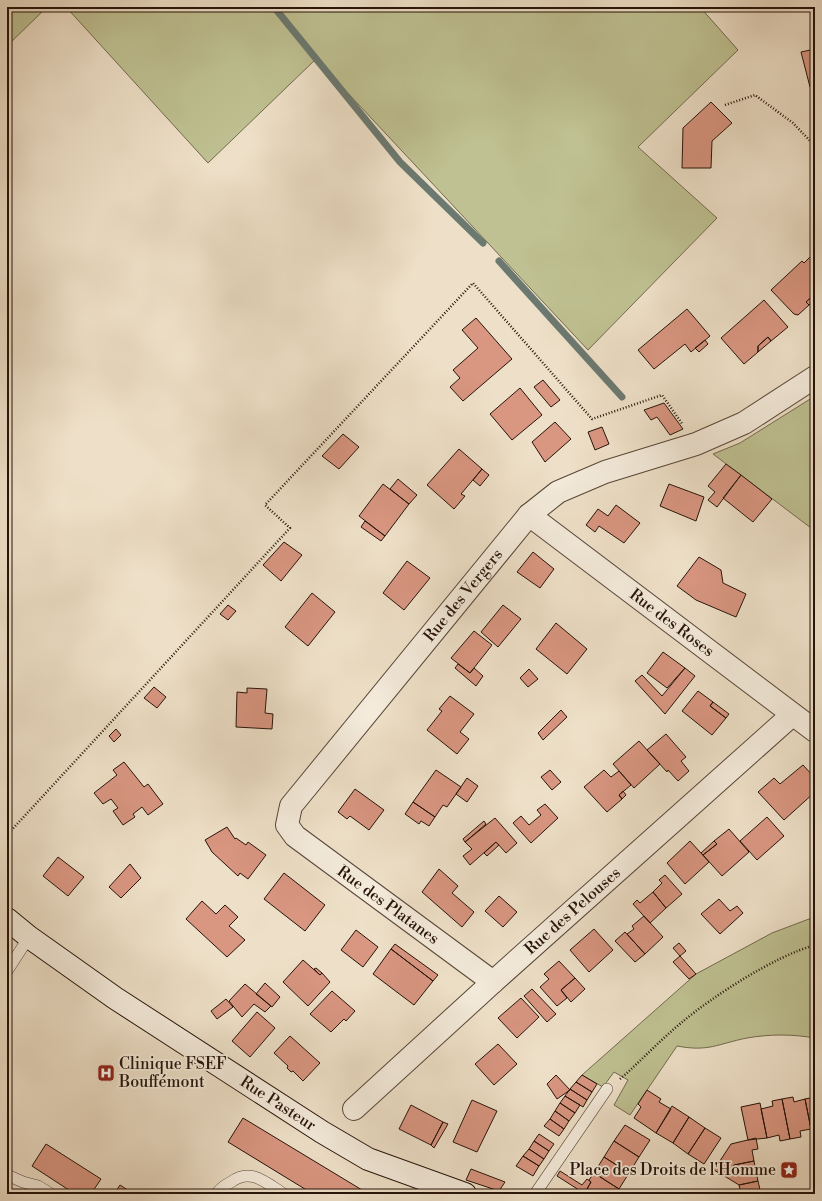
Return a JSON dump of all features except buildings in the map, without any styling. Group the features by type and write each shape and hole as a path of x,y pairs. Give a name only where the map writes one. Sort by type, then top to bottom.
{"street":[{"name":"Rue des Vergers","path":"287,825 291,806 529,514 558,492 605,472 698,443 744,423 815,377"},
{"name":"Rue des Roses","path":"529,514 815,731"},
{"name":"Rue des Pelouses","path":"354,1109 493,982 792,715"},
{"name":"Rue des Platanes","path":"287,825 295,836 493,982"},
{"name":"Rue Pasteur","path":"7,918 29,937 115,998 322,1132 368,1159 464,1194"}],"lane":[{"path":"7,971 29,937"},
{"path":"536,1194 607,1089"},
{"path":"7,1175 23,1182 38,1186 51,1194"},
{"path":"216,1194 240,1175 255,1176 284,1194"}],"path":[{"path":"725,105 755,95 793,124 815,146"},
{"path":"7,835 290,528 265,506 473,283 592,419 662,395 698,443"},
{"path":"607,1089 681,1023 725,992 800,949 815,945"}],"green space":[{"path":"7,7 47,7 7,46"},
{"path":"66,7 700,7 738,50 638,147 717,218 588,350 316,59 208,163"},
{"path":"815,396 815,531 713,454 740,443"},
{"path":"809,919 815,919 815,1038 773,1035 747,1038 705,1048 688,1048 677,1046 630,1115 614,1105 628,1080 614,1072 603,1087 582,1075 696,974 772,933"}],"waterway":[{"path":"274,7 400,162 483,243"},
{"path":"499,261 622,397"}],"place":[{"name":"Clinique FSEF Bouffémont","path":"106,1073"},
{"name":"Place des Droits de l'Homme","path":"789,1170"}]}
